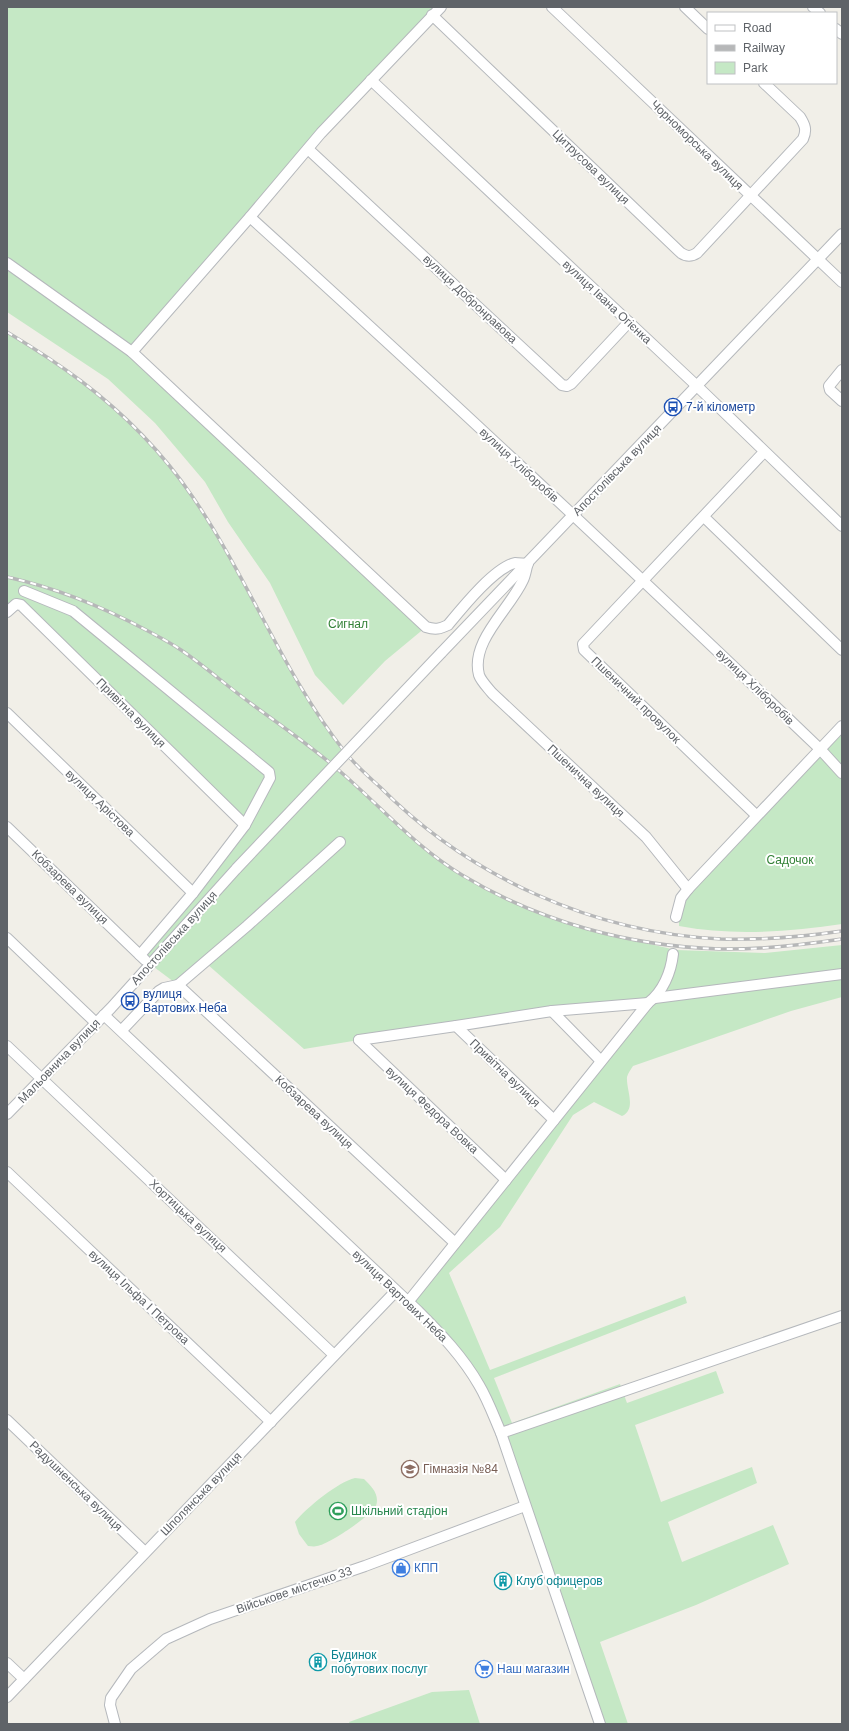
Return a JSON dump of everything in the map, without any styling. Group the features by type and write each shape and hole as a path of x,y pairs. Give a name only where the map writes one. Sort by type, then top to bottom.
{"street":[{"path":"132,352 308,149 441,7"},
{"name":"Чорноморська вулиця","path":"552,7 842,282"},
{"path":"685,7 707,28"},
{"name":"Цитрусова вулиця","path":"432,15 681,253 690,256 697,253 803,139 806,131 805,124 765,84"},
{"name":"вулиця Івана Огієнка","path":"371,80 698,387 842,526"},
{"name":"вулиця Добронравова","path":"308,149 562,385 567,386 571,384 629,322"},
{"name":"вулиця Хліборобів","path":"250,217 644,580 820,749 842,773"},
{"name":"Апостолівська вулиця","path":"107,1011 237,868 441,653 698,387 842,234"},
{"path":"7,263 132,352 426,627 440,629 448,625 490,578 506,567 516,563 528,564"},
{"path":"842,370 829,386 830,390 842,401"},
{"path":"644,580 764,452"},
{"path":"704,517 842,650"},
{"name":"Пшенична вулиця","path":"528,564 523,581 491,629 480,649 478,664 480,677 497,698 646,837 688,888"},
{"name":"Пшеничний провулок","path":"644,580 586,639 583,644 584,650 756,815"},
{"path":"24,590 73,611 269,772 270,778 245,825 193,893 140,955"},
{"name":"Привітна вулиця","path":"7,612 16,604 21,605 245,825"},
{"name":"вулиця Арістова","path":"7,712 193,893"},
{"path":"676,917 680,898 688,888 842,726"},
{"name":"Кобзарева вулиця","path":"7,827 150,964"},
{"path":"122,1030 151,997 159,991 174,986 247,926 340,842"},
{"path":"7,938 96,1023"},
{"path":"408,1302 601,1061 652,1000 666,980 672,964 673,954"},
{"name":"Привітна вулиця","path":"359,1040 552,1011 652,1000 842,974"},
{"name":"Кобзарева вулиця","path":"174,986 455,1243"},
{"name":"Мальовнича вулиця","path":"7,1114 107,1011"},
{"name":"вулиця Вартових Неба","path":"107,1011 122,1030 408,1302 452,1346 470,1371 490,1406 501,1433 600,1724"},
{"path":"552,1011 601,1061"},
{"name":"Привітна вулиця","path":"456,1026 554,1120"},
{"name":"вулиця Федора Вовка","path":"359,1040 506,1180"},
{"name":"Хортицька вулиця","path":"7,1046 334,1355"},
{"name":"вулиця Ільфа І Петрова","path":"7,1172 271,1422"},
{"name":"Шполянська вулиця","path":"7,1697 396,1291"},
{"path":"501,1433 842,1316"},
{"name":"Радушненська вулиця","path":"7,1420 145,1552"},
{"name":"Військове містечко 33","path":"115,1724 110,1705 111,1698 131,1669 166,1639 210,1618 364,1566 525,1506"},
{"path":"7,1663 24,1679"}],"green space":[{"name":"Сигнал","path":"7,7 441,7 321,133 133,351 426,627 385,661 343,705 315,675 270,583 228,522 205,482 155,423 108,379 7,312"},
{"path":"7,332 81,381 122,416 159,454 191,495 229,556 307,699 346,753 333,766 385,814 425,848 461,874 497,894 544,915 588,930 676,950 765,953 842,945 842,997 791,1011 633,1066 627,1077 630,1104 626,1113 622,1116 594,1102 573,1115 500,1227 449,1273 490,1370 685,1296 687,1303 494,1378 512,1423 620,1384 627,1403 716,1371 724,1393 635,1425 661,1502 752,1467 757,1483 668,1522 682,1562 773,1525 789,1564 696,1605 600,1642 628,1724 600,1724 480,1386 408,1302 648,1003 359,1040 304,1049 207,964 178,985 150,964 145,949 244,825 21,605 7,612"},
{"name":"Садочок","path":"842,732 842,924 760,932 719,931 679,926 683,899"},
{"name":"Шкільний стадіон","path":"355,1478 364,1479 372,1487 377,1498 376,1506 367,1516 330,1541 315,1546 308,1546 299,1534 295,1522 331,1490 348,1480"},
{"path":"469,1690 480,1724 350,1724 349,1722 432,1692"}],"railway":[{"path":"7,332 35,349 81,381 126,419 155,448 192,496 212,527 231,559 284,658 323,722 345,752 362,770 415,819 453,848 494,873 536,894 581,912 627,925 674,934 721,939 782,938 842,931"},
{"path":"7,577 26,581 97,606 131,622 177,647 299,738 343,774 430,853 462,875 492,892 522,906 554,918 619,937 685,947 750,949 842,939"}],"place":[{"name":"7-й кілометр","path":"673,407"},
{"name":"вулиця Вартових Неба","path":"130,1001"},
{"name":"Гімназія №84","path":"410,1469"},
{"name":"Шкільний стадіон","path":"338,1511"},
{"name":"КПП","path":"401,1568"},
{"name":"Клуб офицеров","path":"503,1581"},
{"name":"Будинок побутових послуг","path":"318,1662"},
{"name":"Наш магазин","path":"484,1669"}]}
